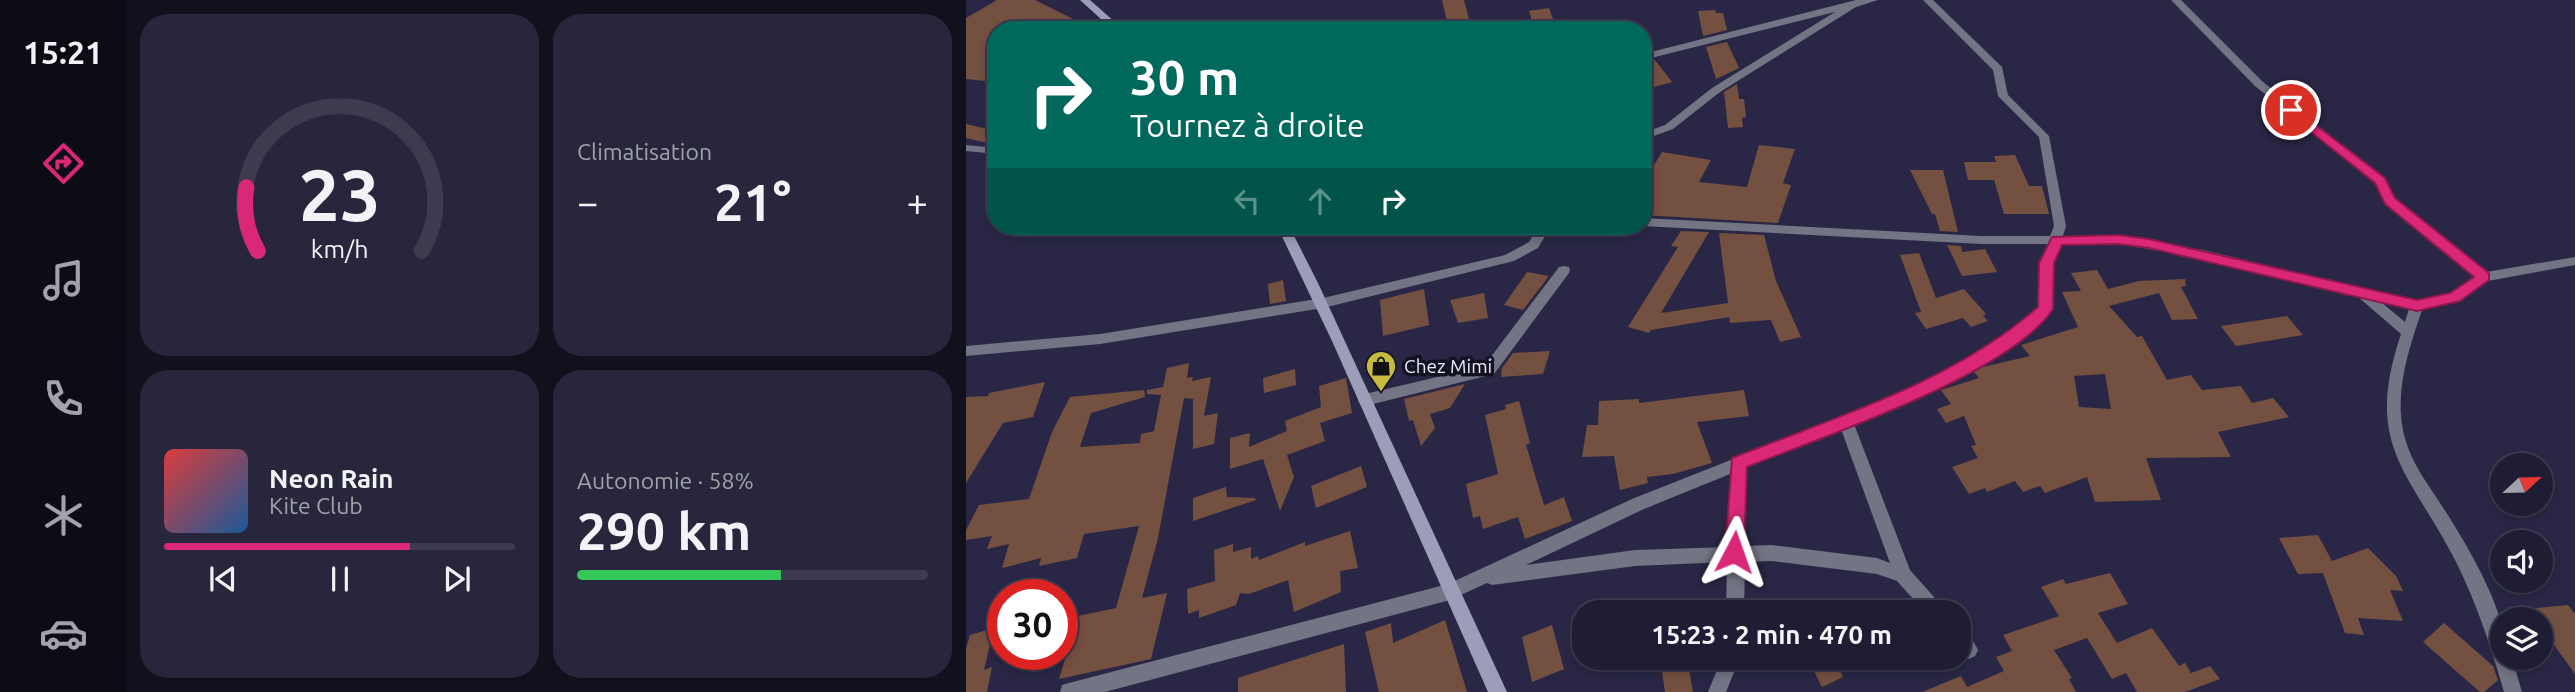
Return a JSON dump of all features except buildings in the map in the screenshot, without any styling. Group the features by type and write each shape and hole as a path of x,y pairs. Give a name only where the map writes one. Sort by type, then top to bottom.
{"street":[{"path":"1085,0 1109,21"},
{"path":"1652,55 1873,0"},
{"path":"1069,692 1450,592 1638,504 1920,391 1975,362 2040,317 2045,309 2047,263 2057,241 2059,210 2044,135 2003,96 1998,69 1928,0"},
{"path":"2176,0 2259,84 2380,181 2389,201 2484,277"},
{"path":"1652,134 1669,127 1716,90 1856,3"},
{"path":"966,148 987,150"},
{"path":"1652,222 1981,240 2118,240 2149,243 2417,306 2455,298 2484,277 2575,261"},
{"path":"1288,235 1323,303 1450,592 1498,692"},
{"path":"966,351 1100,339 1323,303 1508,258 1534,245 1540,235"},
{"path":"1365,400 1489,370 1564,270"},
{"path":"2358,290 2406,331"},
{"path":"2417,306 2406,331 2395,394 2394,421 2399,446 2411,474 2440,517 2474,579 2490,621"},
{"path":"1846,422 1903,575 1925,600"},
{"path":"1735,600 1738,463"},
{"path":"1480,578 1635,558 1734,552 1819,558 1877,566 1903,575"},
{"path":"1717,692 1726,670"},
{"path":"2507,670 2513,692"}],"place":[{"name":"Chez Mimi","path":"1381,393"}],"route":[{"path":"1734,552 1738,463 1833,428 1920,391 1975,362 2015,335 2040,317 2045,309 2047,263 2057,241 2088,239 2149,243 2417,306 2455,298 2484,277 2398,209 2389,201 2380,181 2291,110"}]}
